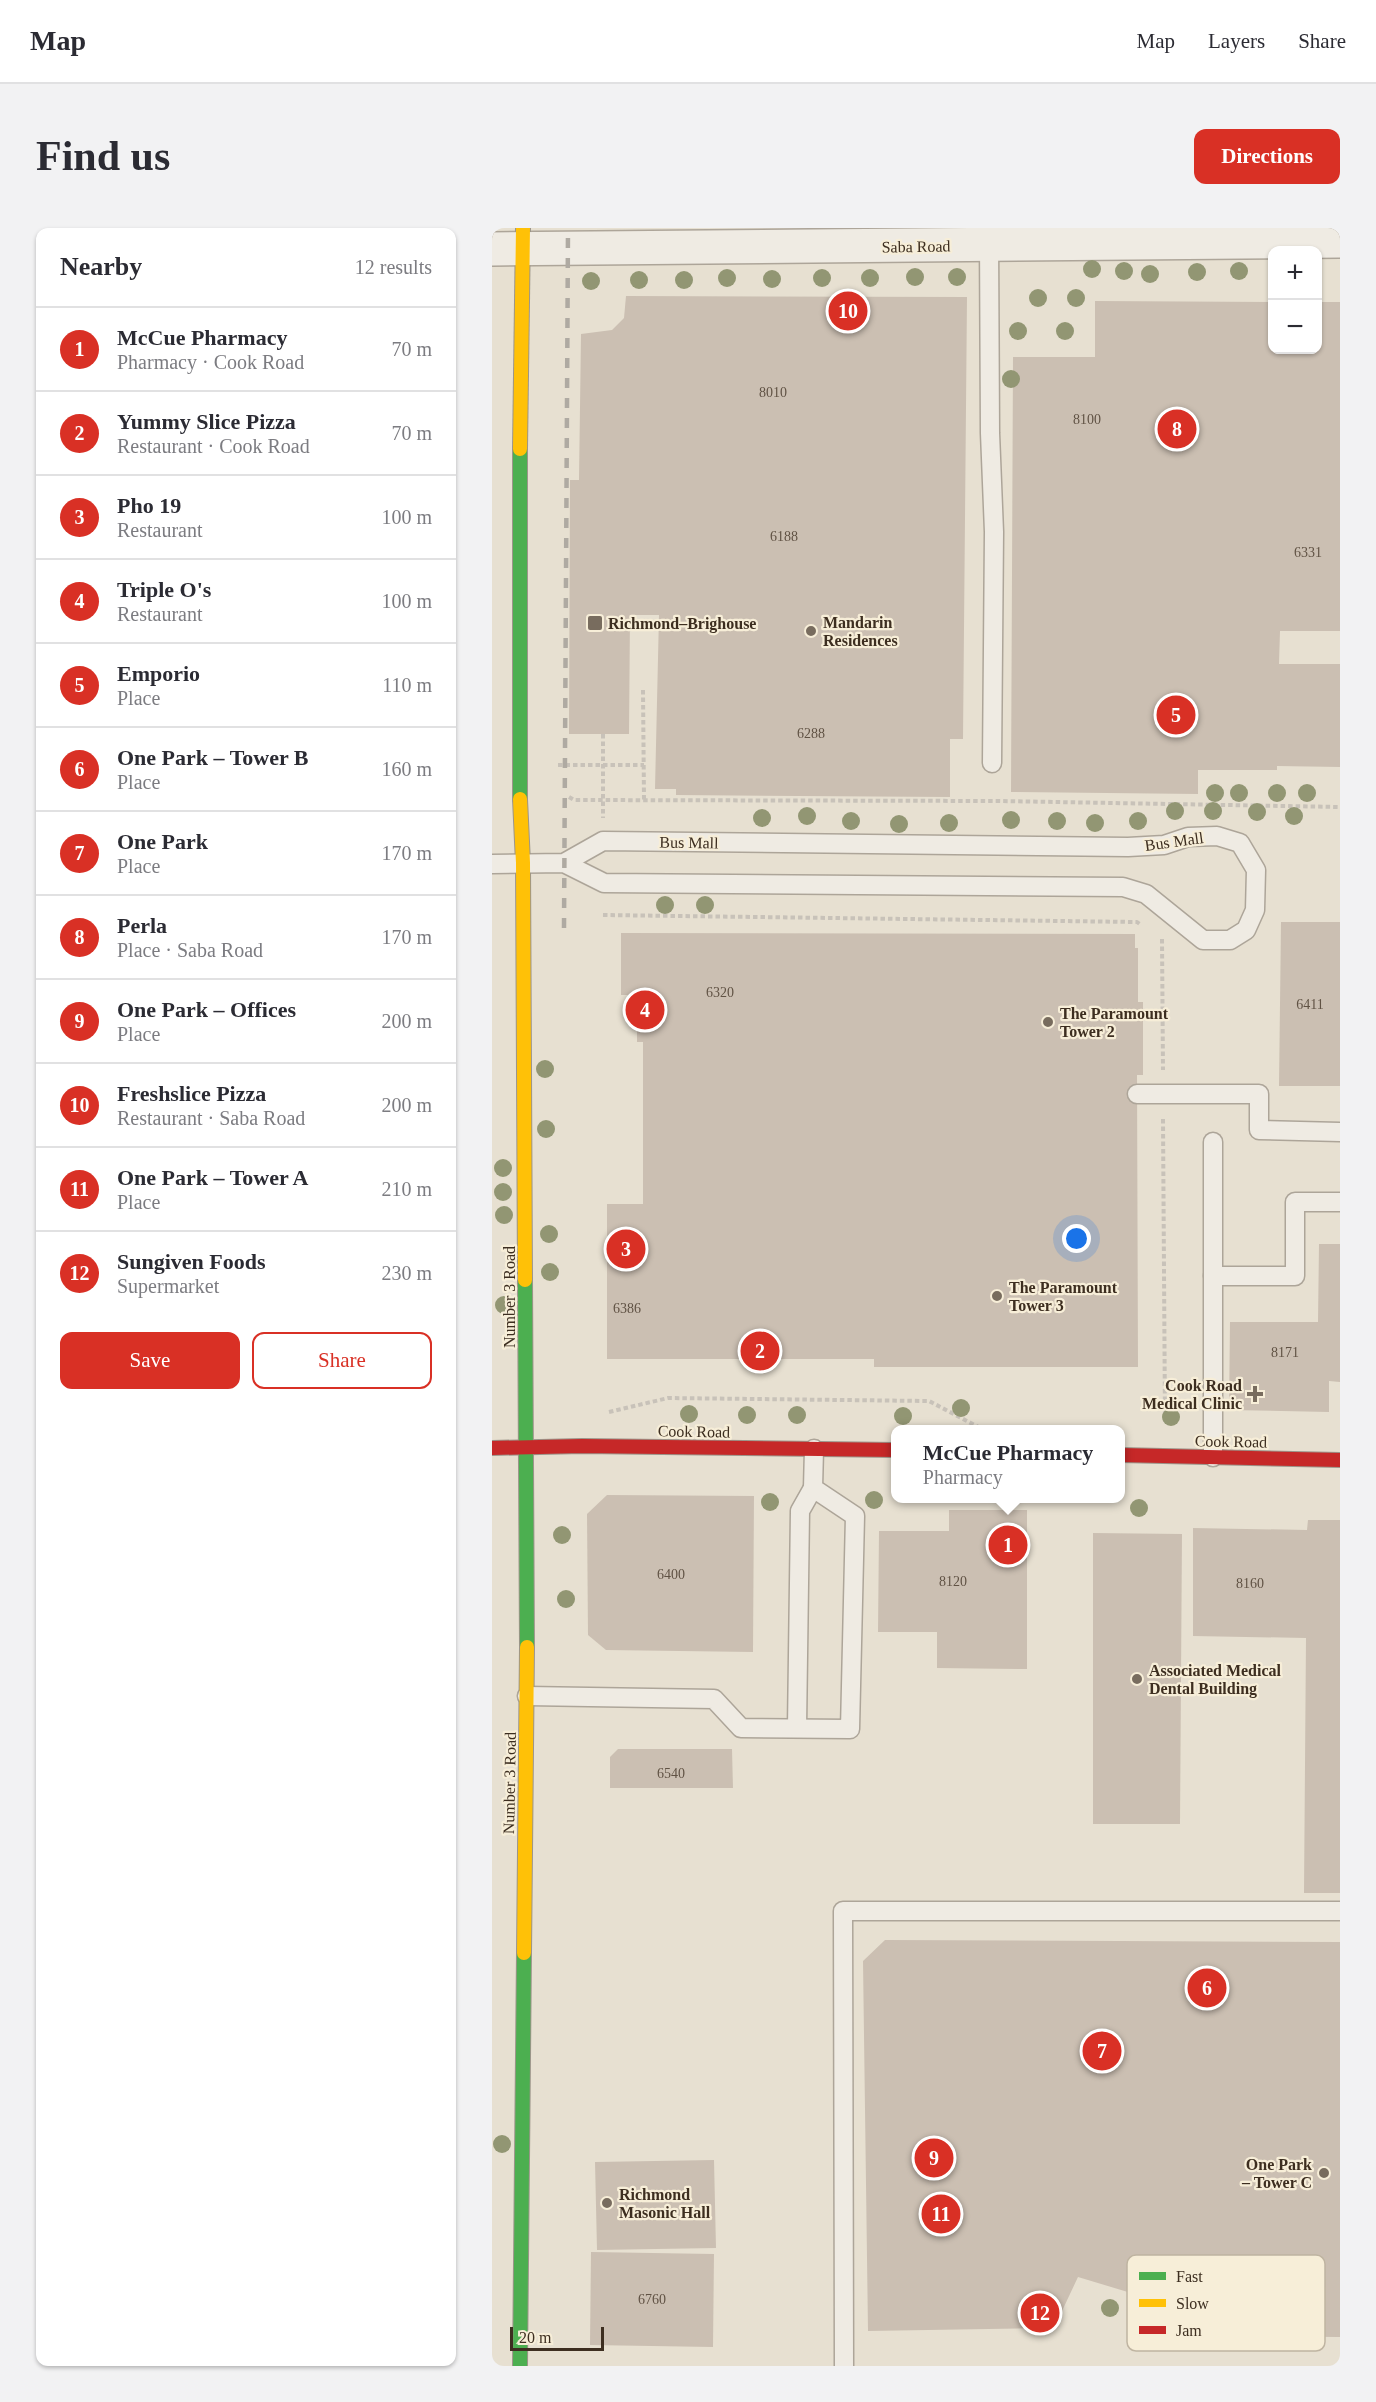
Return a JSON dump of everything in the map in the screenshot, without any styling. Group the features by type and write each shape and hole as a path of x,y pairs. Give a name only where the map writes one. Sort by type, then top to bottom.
{"main road":[{"name":"Number 3 Road","path":"512,242 519,772 523,863 527,1447 527,1696 520,2366"},
{"name":"Cook Road","path":"492,1448 891,1450"},
{"name":"Cook Road","path":"1125,1455 1340,1460"}],"street":[{"name":"Saba Road","path":"512,242 989,236 1340,241"}],"lane":[{"path":"989,236 990,433 994,532 992,763"},
{"name":"Bus Mall","path":"492,864 564,863 604,883 1123,887 1146,894 1203,940 1230,940 1246,930 1255,910 1256,870 1240,843 1217,836 1188,837 1164,845 1128,847 603,841 564,863"},
{"path":"1137,1094 1259,1094 1259,1130 1340,1132"},
{"path":"1212,1457 1213,1142"},
{"path":"1213,1276 1295,1276 1295,1202 1340,1202"},
{"path":"797,1728 800,1511 813,1488 814,1449"},
{"path":"527,1696 714,1699 741,1728 850,1730 855,1516 813,1488"},
{"path":"844,2366 843,1911 1340,1911"}],"path":[{"path":"643,690 644,800"},
{"path":"603,734 603,821"},
{"path":"558,765 644,765"},
{"path":"569,797 574,800 999,801 1340,807"},
{"path":"603,915 1137,922 1146,928"},
{"path":"1154,934 1163,940 1165,1422"},
{"path":"605,1413 668,1398 929,1401 975,1425"}],"building":[{"path":"626,296 967,297 963,739 950,739 950,797 676,795 676,789 655,789 659,615 630,615 629,734 569,734 570,480 579,480 581,334 612,330 624,318"},
{"path":"1095,301 1268,302 1268,354 1322,354 1322,302 1340,302 1340,631 1280,631 1279,664 1340,664 1340,767 1277,766 1277,770 1198,770 1198,794 1011,792 1013,357 1095,357"},
{"path":"1281,922 1340,922 1340,1086 1279,1086"},
{"path":"621,933 1135,934 1135,948 1138,948 1138,1002 1143,1002 1143,1075 1137,1075 1138,1367 874,1367 874,1359 607,1359 607,1204 643,1204 643,1042 637,1042 637,995 621,995"},
{"path":"1319,1244 1340,1244 1340,1382 1329,1381 1329,1412 1229,1410 1230,1322 1318,1322"},
{"path":"607,1495 754,1496 753,1652 606,1650 588,1635 587,1514"},
{"path":"949,1510 1027,1510 1027,1669 937,1668 937,1632 878,1632 879,1531 949,1531"},
{"path":"1308,1520 1340,1520 1340,1893 1304,1893 1306,1638 1193,1636 1193,1528 1307,1530"},
{"name":"Associated Medical Dental Building","path":"1093,1533 1182,1534 1180,1824 1093,1824"},
{"path":"618,1749 732,1749 733,1788 610,1788 610,1757"},
{"path":"885,1940 1340,1942 1340,2337 1325,2337 1325,2255 1127,2255 1127,2292 1078,2277 1054,2328 868,2331 863,1961"},
{"path":"714,2160 716,2248 597,2250 595,2162"},
{"path":"591,2252 714,2254 713,2347 590,2345"}],"railway":[{"path":"564,928 568,228"}],"traffic: fast":[{"path":"520,449 520,799"},
{"path":"525,1280 527,1647"},
{"path":"520,2366 524,1953"}],"traffic: slow":[{"path":"520,449 523,228"},
{"path":"520,799 523,863 525,1280"},
{"path":"524,1953 527,1647"}],"traffic: jam":[{"path":"492,1448 582,1446 891,1450"},
{"path":"1125,1455 1340,1460"}],"place":[{"name":"Freshslice Pizza","path":"848,311"},
{"name":"Perla","path":"1177,429"},
{"name":"Richmond–Brighouse","path":"595,623"},
{"name":"Mandarin Residences","path":"811,631"},
{"name":"Emporio","path":"1176,715"},
{"name":"Triple O's","path":"645,1010"},
{"name":"The Paramount Tower 2","path":"1048,1022"},
{"name":"Pho 19","path":"626,1249"},
{"name":"The Paramount Tower 3","path":"997,1296"},
{"name":"Yummy Slice Pizza","path":"760,1351"},
{"name":"Cook Road Medical Clinic","path":"1255,1394"},
{"name":"McCue Pharmacy","path":"1008,1545"},
{"name":"Associated Medical Dental Building","path":"1137,1679"},
{"name":"One Park – Tower B","path":"1207,1988"},
{"name":"One Park","path":"1102,2051"},
{"name":"One Park – Offices","path":"934,2158"},
{"name":"One Park – Tower C","path":"1324,2173"},
{"name":"Richmond Masonic Hall","path":"607,2203"},
{"name":"One Park – Tower A","path":"941,2214"},
{"name":"Sungiven Foods","path":"1040,2313"}]}
